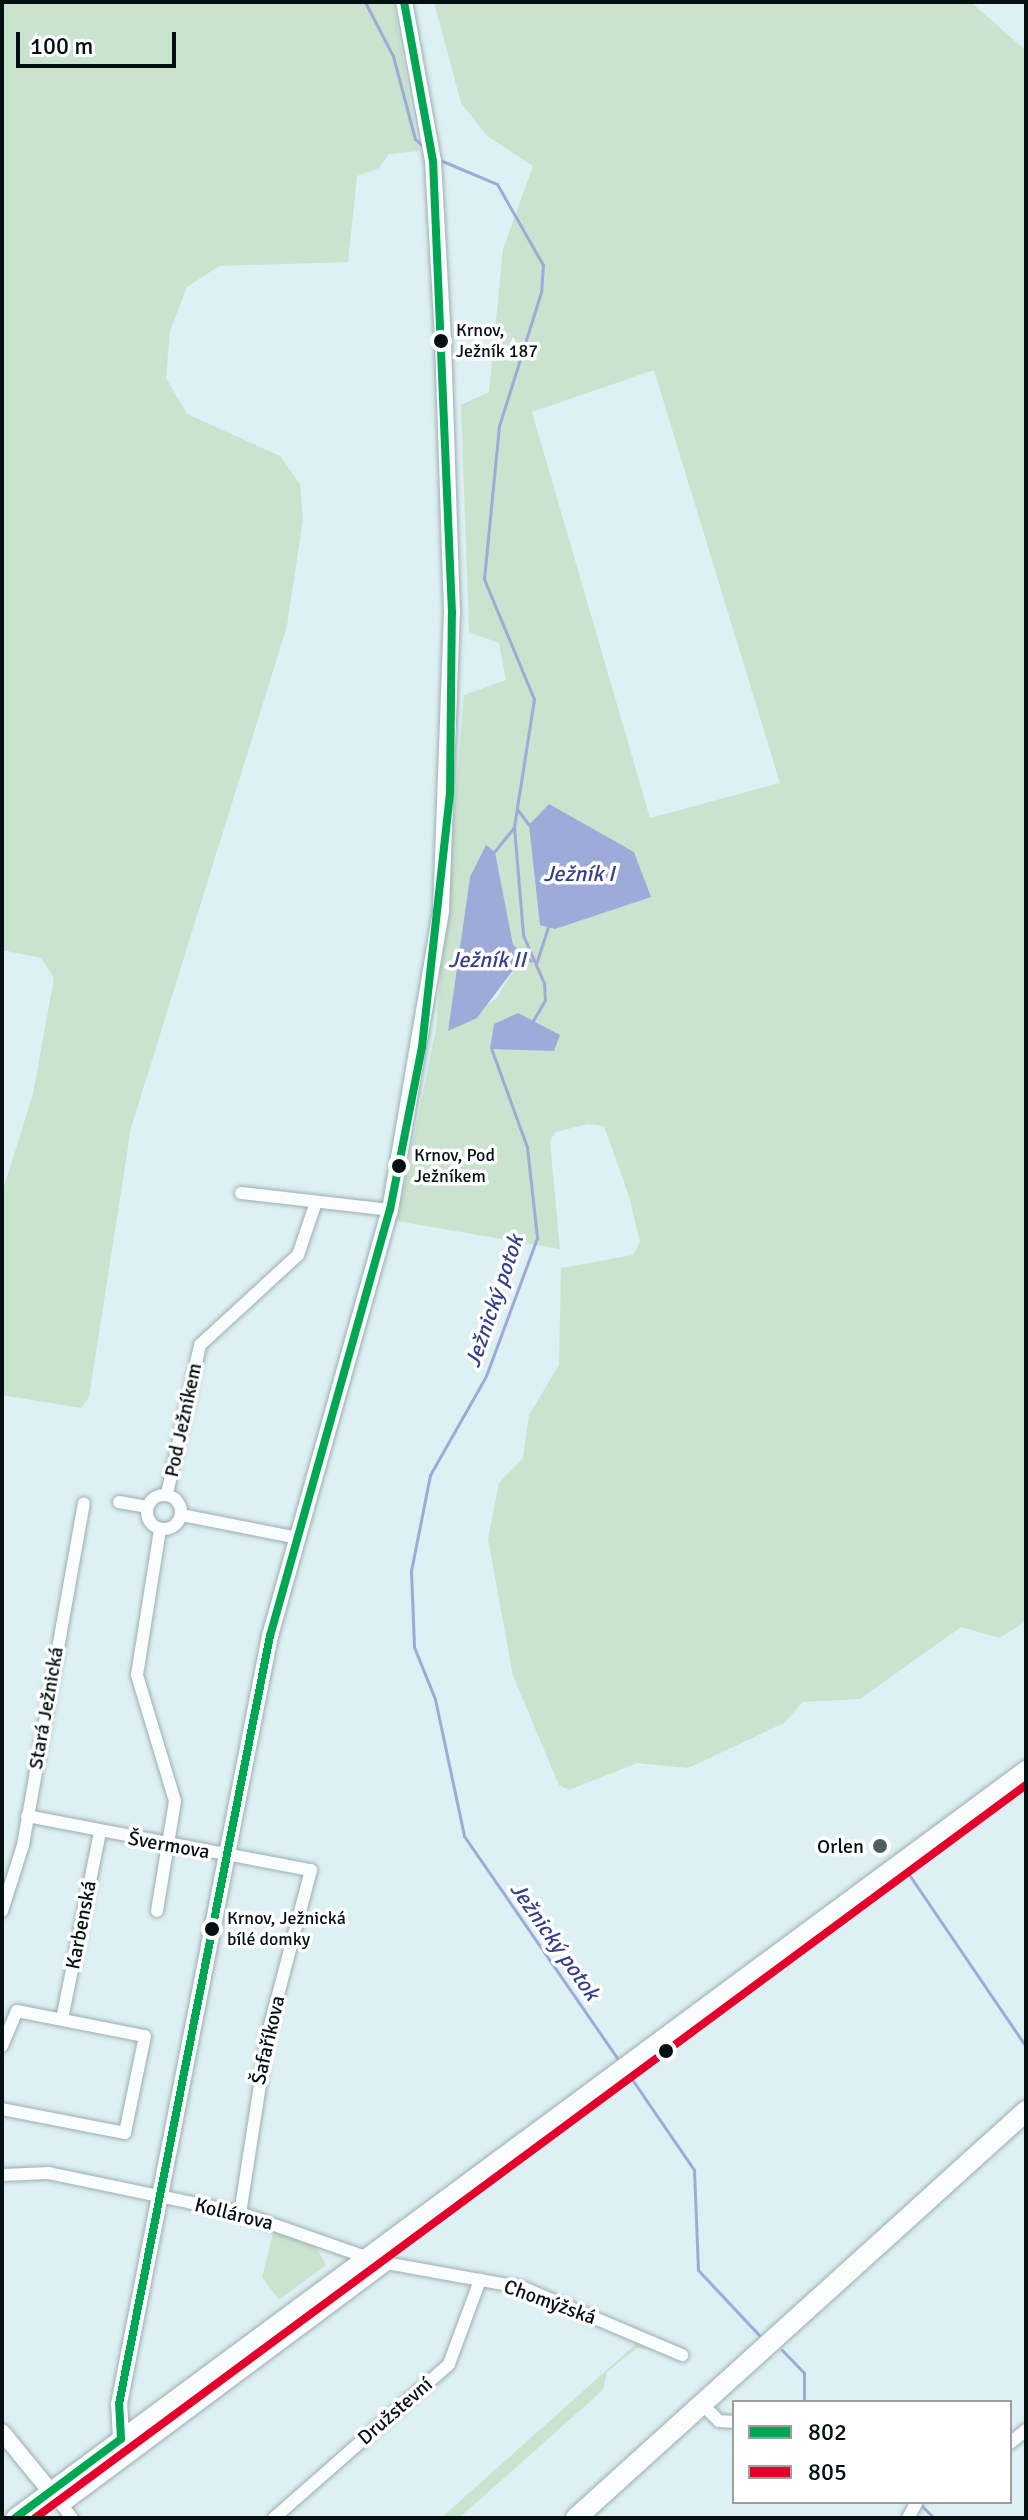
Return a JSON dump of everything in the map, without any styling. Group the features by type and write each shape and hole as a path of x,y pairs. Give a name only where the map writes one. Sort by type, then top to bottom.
{"main road":[{"path":"15,2518 57,2499 121,2439 1026,1770"},
{"path":"576,2518 1026,2111"}],"street":[{"path":"121,2439 118,2412 293,1537 390,1210 424,1032 450,792 452,613 433,161 404,2"},
{"path":"241,1193 390,1210"},
{"name":"Pod Ježníkem","path":"147,1507 167,1494 200,1345 298,1255 316,1202"},
{"name":"Pod Ježníkem","path":"167,1494 182,1515"},
{"path":"119,1502 147,1507 160,1529 137,1675 175,1801 157,1911"},
{"name":"Stará Ježnická","path":"2,1911 27,1816 84,1503"},
{"path":"160,1529 182,1515 293,1537"},
{"name":"Švermova","path":"27,1816 168,1846 311,1870"},
{"name":"Karbenská","path":"62,2019 100,1832"},
{"name":"Šafaříkova","path":"240,2213 265,2047 311,1870"},
{"path":"2,2046 17,2011 145,2036 125,2133 2,2109"},
{"name":"Kollárova","path":"2,2175 49,2173 240,2213 367,2256"},
{"name":"Chomýžská","path":"367,2256 388,2264 524,2288 682,2355"},
{"path":"57,2499 388,2264"},
{"name":"Družstevní","path":"274,2518 449,2364 480,2280"},
{"path":"702,2404 719,2421 732,2422"},
{"path":"2,2432 72,2518"}],"green space":[{"path":"2,2 393,2 419,151 389,154 379,168 357,176 348,262 219,266 187,287 170,331 166,378 187,414 280,456 300,484 303,519 287,626 131,1128 89,1397 81,1408 2,1395 2,1193 33,1094 54,978 41,958 2,950"},
{"path":"434,2 971,2 1026,51 1026,1621 1000,1638 961,1627 860,1699 803,1702 784,1723 688,1768 637,1763 569,1790 559,1785 513,1676 488,1539 499,1483 523,1458 529,1415 559,1365 561,1268 633,1255 640,1242 629,1196 604,1126 588,1124 555,1132 550,1142 560,1249 397,1221 436,1029 464,695 506,680 499,643 469,632 461,405 489,392 503,249 533,166 487,136 461,103","holes":["654,370 780,783 650,818 532,412","594,831 634,852 650,897 555,929","495,852 517,965 496,999 448,1030 470,877"]},
{"path":"274,2230 313,2241 326,2265 279,2300 262,2277"},
{"path":"637,2343 650,2349 637,2348 607,2372 603,2390 459,2518 441,2518"}],"water":[{"name":"Ježník I","path":"549,804 634,852 651,897 555,929 540,925 529,825"},
{"name":"Ježník II","path":"486,845 495,852 517,965 477,1018 448,1031 470,877"},
{"path":"518,1013 560,1035 554,1051 490,1049 494,1024"}],"waterway":[{"name":"Ježnický potok","path":"365,2 393,56 415,139 425,148"},
{"name":"Ježnický potok","path":"440,160 497,184 543,265 541,292 499,426 484,579 534,699 514,827 523,935 544,983 545,1000 533,1021"},
{"path":"517,809 529,825"},
{"path":"494,852 514,827"},
{"path":"536,964 548,926"},
{"path":"512,946 531,961"},
{"name":"Ježnický potok","path":"491,1048 527,1147 537,1238 486,1376 430,1475 411,1571 414,1647 435,1699 464,1836 620,2062"},
{"path":"910,1876 1026,2047"},
{"name":"Ježnický potok","path":"627,2072 694,2170 698,2270 759,2335"},
{"name":"Ježnický potok","path":"782,2350 804,2373 804,2400"},
{"name":"Ježnický potok","path":"921,2505 934,2518"}],"transit line":[{"name":"802","path":"15,2518 121,2439 119,2404 270,1636 390,1210 422,1047 450,792 452,613 433,161 404,2"},
{"name":"805","path":"35,2518 1026,1785"}],"place":[{"name":"Krnov, Ježník 187","path":"441,341"},
{"name":"Krnov, Pod Ježníkem","path":"399,1166"},
{"name":"Orlen","path":"880,1846"},
{"name":"Krnov, Ježnická bílé domky","path":"212,1929"}]}
